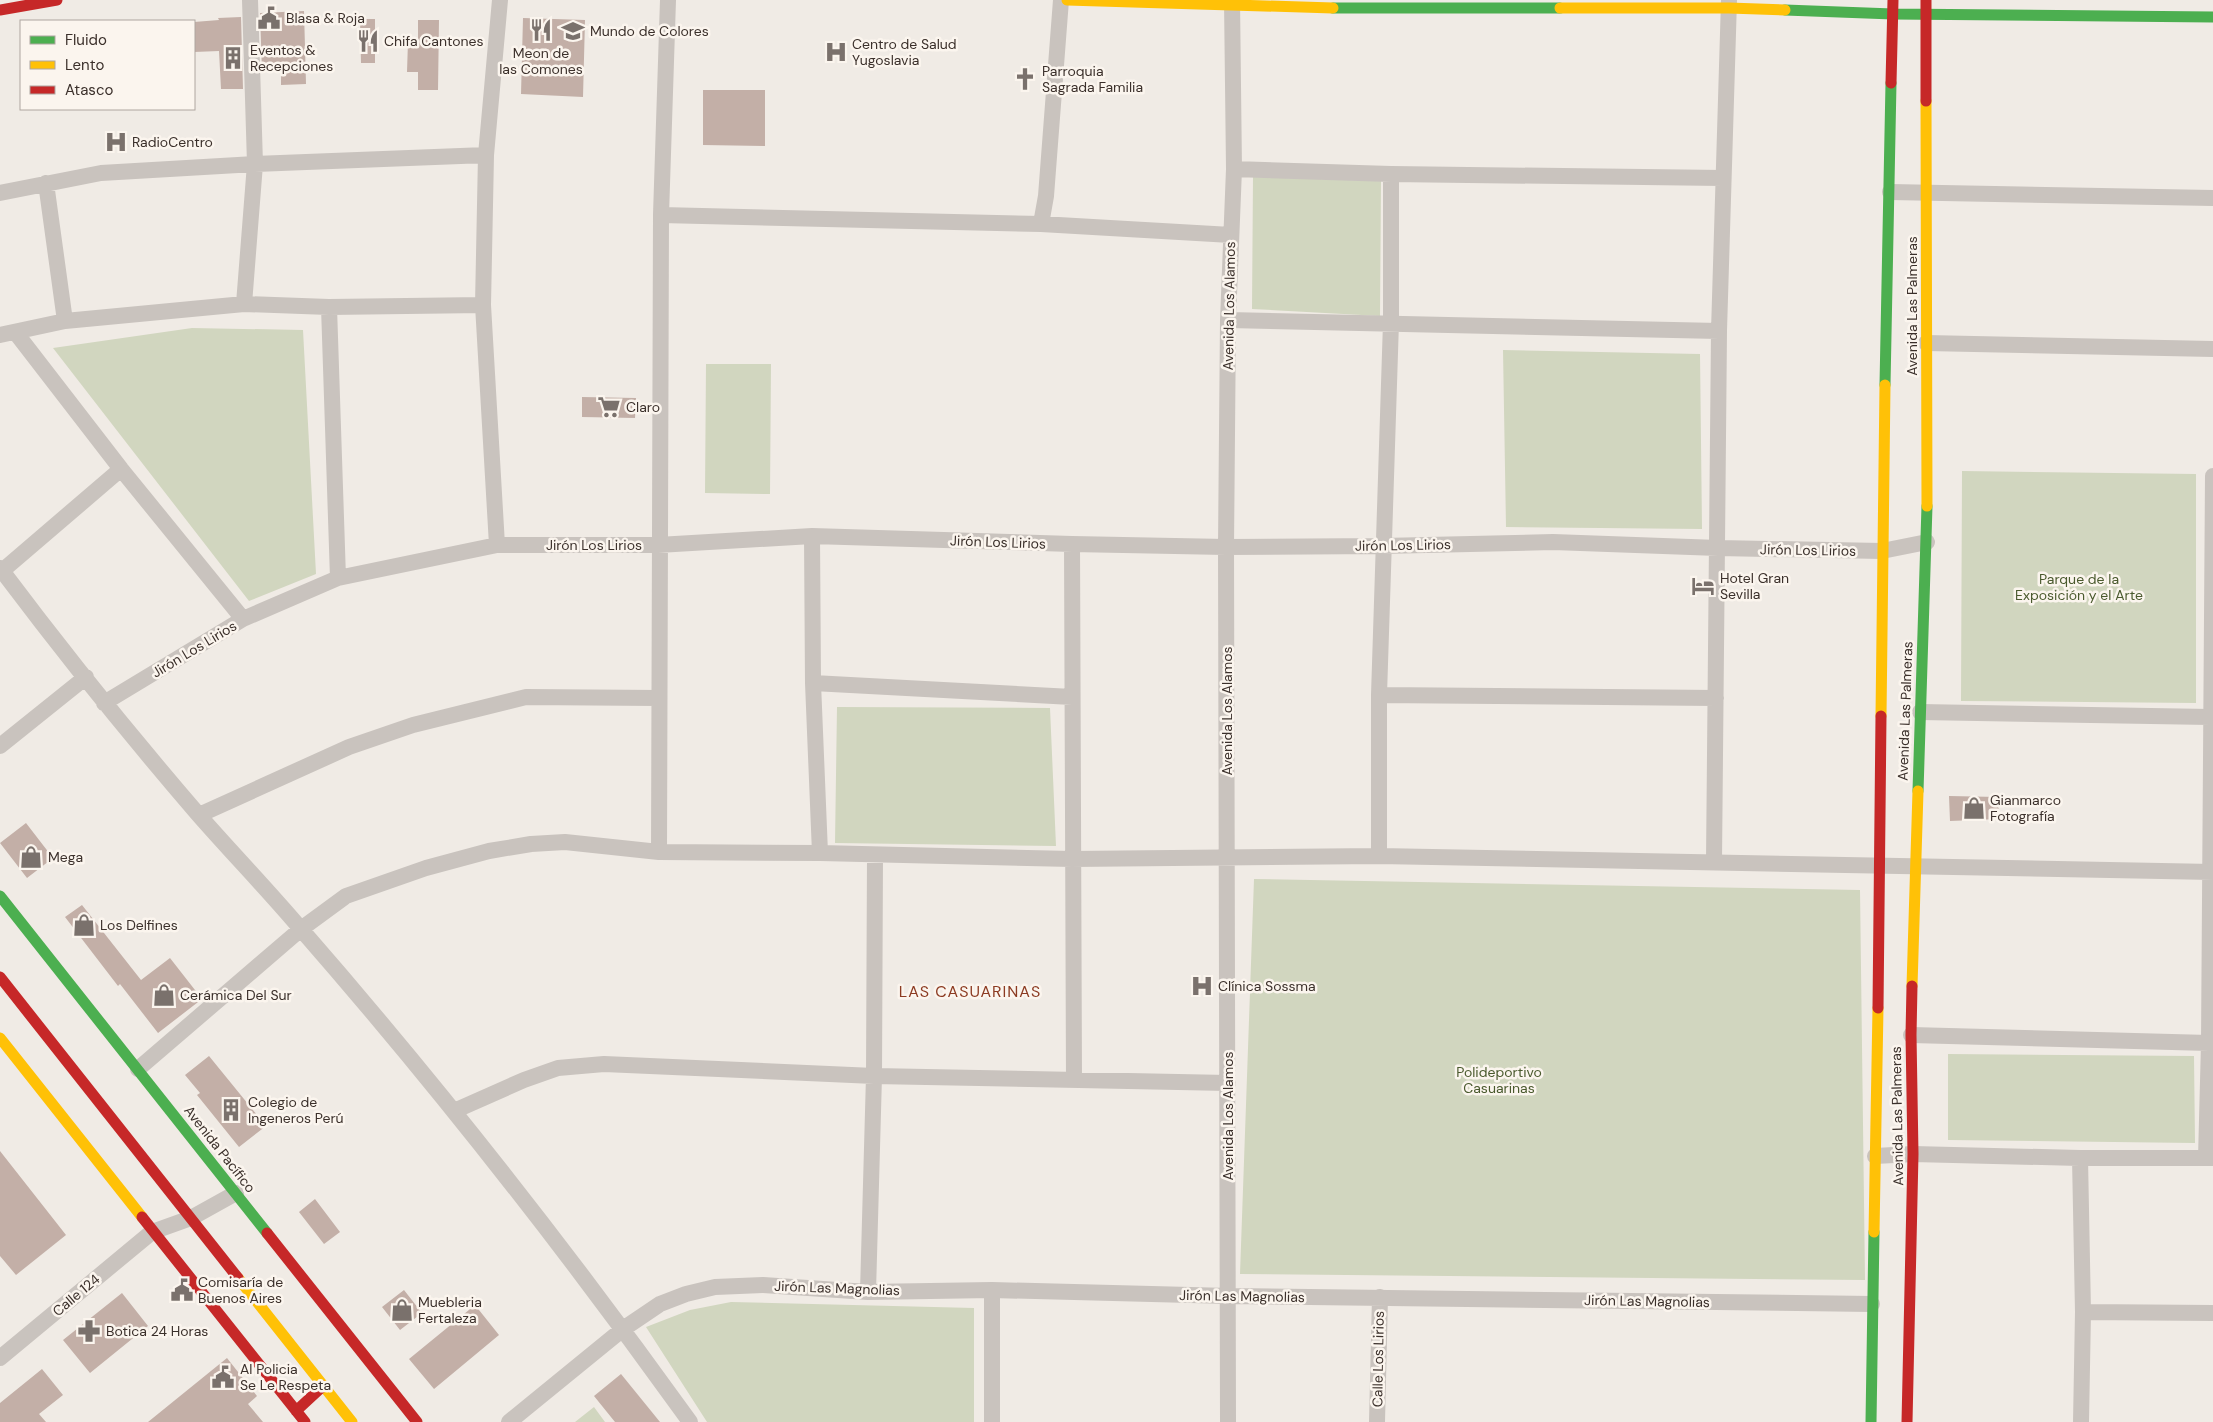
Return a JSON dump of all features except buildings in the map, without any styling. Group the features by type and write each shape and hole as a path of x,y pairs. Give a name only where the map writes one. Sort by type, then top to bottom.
{"main road":[{"path":"0,10 57,0"},
{"path":"1067,0 1383,5 1729,4 1893,14 2213,17"},
{"name":"Avenida Las Palmeras","path":"1871,1422 1880,864 1882,551 1894,0"},
{"name":"Avenida Las Palmeras","path":"1907,1422 1913,1154 1911,1035 1927,542 1926,0"},
{"name":"Avenida Pacífico","path":"0,896 417,1422"},
{"path":"0,977 352,1422"},
{"path":"0,1038 152,1232 305,1422"},
{"path":"296,1411 323,1386"}],"street":[{"path":"244,304 255,164 250,0"},
{"path":"497,545 483,305 486,155 500,0"},
{"path":"659,852 658,545 661,215 668,0"},
{"path":"1041,224 1046,196 1061,0"},
{"name":"Avenida Los Alamos","path":"1228,1422 1226,546 1228,320 1234,169 1232,3"},
{"path":"1714,861 1719,332 1722,178 1729,4"},
{"path":"0,193 101,173 255,164 486,155"},
{"path":"1234,169 1391,174 1722,178"},
{"path":"1379,856 1379,695 1382,546 1391,322 1391,174"},
{"path":"46,184 65,321"},
{"path":"1890,192 2213,198"},
{"path":"661,215 1041,224 1231,235"},
{"path":"243,619 8,334 65,321 244,304 329,307 483,305"},
{"path":"329,307 338,578"},
{"path":"1228,320 1391,322 1719,332"},
{"path":"1926,343 2213,349"},
{"path":"121,469 1,570 86,677 104,703 199,815 301,929 454,1111 623,1328 690,1422"},
{"path":"1875,1156 1913,1154 2080,1158 2210,1158 2209,1043 2212,872 2210,717 2213,476"},
{"path":"812,536 813,683 820,853"},
{"name":"Jirón Los Lirios","path":"104,703 243,619 338,578 497,545 658,545 812,536 1072,544 1226,546 1382,546 1553,542 1882,551 1927,542"},
{"path":"1072,544 1074,1080"},
{"path":"0,746 86,677"},
{"path":"813,683 1072,697"},
{"path":"1379,695 1716,698"},
{"path":"199,815 349,747 412,725 526,697 658,698"},
{"path":"1920,712 2210,717"},
{"path":"138,1069 301,929 346,896 426,868 489,851 531,844 565,842 659,852 820,853 875,856 1072,859 1379,856 1880,864 2212,872"},
{"path":"868,1292 874,1076 875,856"},
{"path":"1911,1035 2209,1043"},
{"path":"454,1111 524,1080 550,1071 595,1065 874,1076 1228,1084"},
{"path":"2080,1158 2083,1312 2080,1422"},
{"path":"191,1218 236,1193"},
{"name":"Calle 124","path":"0,1358 152,1232 191,1218"},
{"name":"Jirón Las Magnolias","path":"509,1422 623,1328 660,1304 686,1294 715,1287 763,1285 868,1292 992,1290 1229,1296 1872,1304"},
{"path":"992,1290 992,1422"},
{"name":"Calle Los Lirios","path":"1377,1422 1380,1297"},
{"path":"2083,1312 2213,1313"}],"green space":[{"path":"1253,177 1381,181 1380,316 1252,309"},
{"path":"192,328 303,330 316,574 249,601 53,348"},
{"path":"1503,350 1700,354 1702,529 1506,527"},
{"path":"706,364 771,364 770,494 705,493"},
{"name":"Parque de la Exposición y el Arte","path":"1962,471 2196,474 2196,703 1961,701"},
{"path":"837,707 1050,708 1056,846 835,843"},
{"name":"Polideportivo Casuarinas","path":"1254,879 1860,890 1865,1280 1240,1274"},
{"path":"1948,1054 2194,1056 2195,1143 1948,1140"},
{"path":"731,1302 974,1308 974,1422 707,1422 646,1327 690,1310"},
{"path":"594,1407 605,1422 575,1422"}],"traffic: fast":[{"path":"1333,8 1560,8"},
{"path":"1785,10 1893,14 2213,17"},
{"path":"1885,385 1891,83"},
{"path":"1918,791 1927,506"},
{"path":"0,896 267,1233"},
{"path":"1871,1422 1874,1232"}],"traffic: slow":[{"path":"1067,0 1333,8"},
{"path":"1560,8 1729,8 1785,10"},
{"path":"1926,101 1927,506"},
{"path":"1881,716 1885,385"},
{"path":"1912,986 1918,791"},
{"path":"1874,1232 1878,1008"},
{"path":"0,1038 142,1217"},
{"path":"238,1278 352,1422"}],"traffic: jam":[{"path":"0,10 57,0"},
{"path":"1891,83 1893,0"},
{"path":"1926,0 1926,101"},
{"path":"1878,1008 1881,716"},
{"path":"0,977 238,1278"},
{"path":"1907,1422 1913,1154 1912,986"},
{"path":"142,1217 305,1422"},
{"path":"267,1233 417,1422"},
{"path":"296,1411 323,1386"}],"place":[{"name":"Blasa & Roja","path":"269,18"},
{"name":"Meon de las Comones","path":"541,30"},
{"name":"Mundo de Colores","path":"573,31"},
{"name":"Chifa Cantones","path":"368,41"},
{"name":"Centro de Salud Yugoslavia","path":"836,52"},
{"name":"Eventos & Recepciones","path":"233,58"},
{"name":"Parroquia Sagrada Familia","path":"1025,79"},
{"name":"RadioCentro","path":"116,142"},
{"name":"Claro","path":"609,407"},
{"name":"Hotel Gran Sevilla","path":"1703,586"},
{"name":"Gianmarco Fotografía","path":"1974,808"},
{"name":"Mega","path":"31,857"},
{"name":"Los Delfines","path":"84,925"},
{"name":"Clínica Sossma","path":"1202,986"},
{"name":"Cerámica Del Sur","path":"164,995"},
{"name":"Colegio de Ingeneros Perú","path":"231,1110"},
{"name":"Comisaría de Buenos Aires","path":"182,1290"},
{"name":"Muebleria Fertaleza","path":"402,1310"},
{"name":"Botica 24 Horas","path":"89,1331"},
{"name":"Al Policia Se Le Respeta","path":"223,1377"}],"district":[{"name":"LAS CASUARINAS","path":"970,991"}]}
